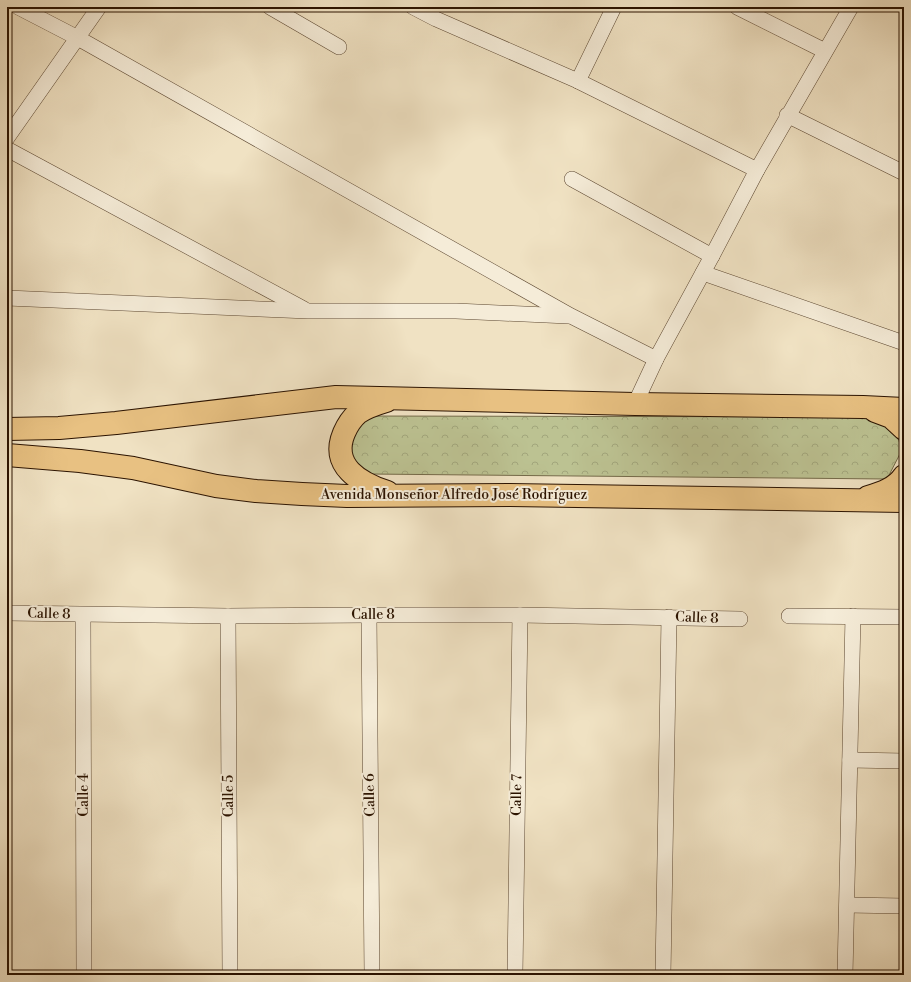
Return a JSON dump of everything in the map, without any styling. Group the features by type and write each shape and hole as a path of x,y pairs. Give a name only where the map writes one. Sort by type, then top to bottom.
{"highway":[{"path":"7,429 59,428 116,423 336,397 904,409"},
{"path":"393,398 367,407 358,413 348,424 340,447 346,468 356,477 370,486 399,496"},
{"path":"863,407 891,418 904,428"},
{"name":"Avenida Monseñor Alfredo José Rodríguez","path":"7,455 80,461 133,468 216,486 256,491 347,496 667,497 904,501"},
{"path":"849,500 870,497 887,491 904,476"}],"street":[{"path":"18,7 76,38 571,316 656,359"},
{"path":"7,138 99,7"},
{"path":"270,7 339,47"},
{"path":"413,7 439,13 757,170"},
{"path":"578,81 614,7"},
{"path":"737,7 826,51"},
{"path":"635,404 656,359 757,170 851,7"},
{"path":"788,115 904,173"},
{"path":"7,149 308,311"},
{"path":"572,179 712,256"},
{"path":"703,273 904,343"},
{"path":"7,298 308,311 456,311 571,316"},
{"name":"Calle 8","path":"7,613 228,616 520,615 740,619"},
{"name":"Calle 4","path":"83,615 84,975"},
{"name":"Calle 6","path":"368,615 372,975"},
{"name":"Calle 7","path":"515,975 520,615"},
{"name":"Calle 5","path":"228,616 230,975"},
{"path":"789,616 904,617"},
{"path":"845,975 853,616"},
{"path":"663,975 669,617"},
{"path":"850,760 904,761"},
{"path":"847,905 904,906"}],"green space":[{"path":"362,416 891,417 902,450 887,479 369,474 340,447"}]}
